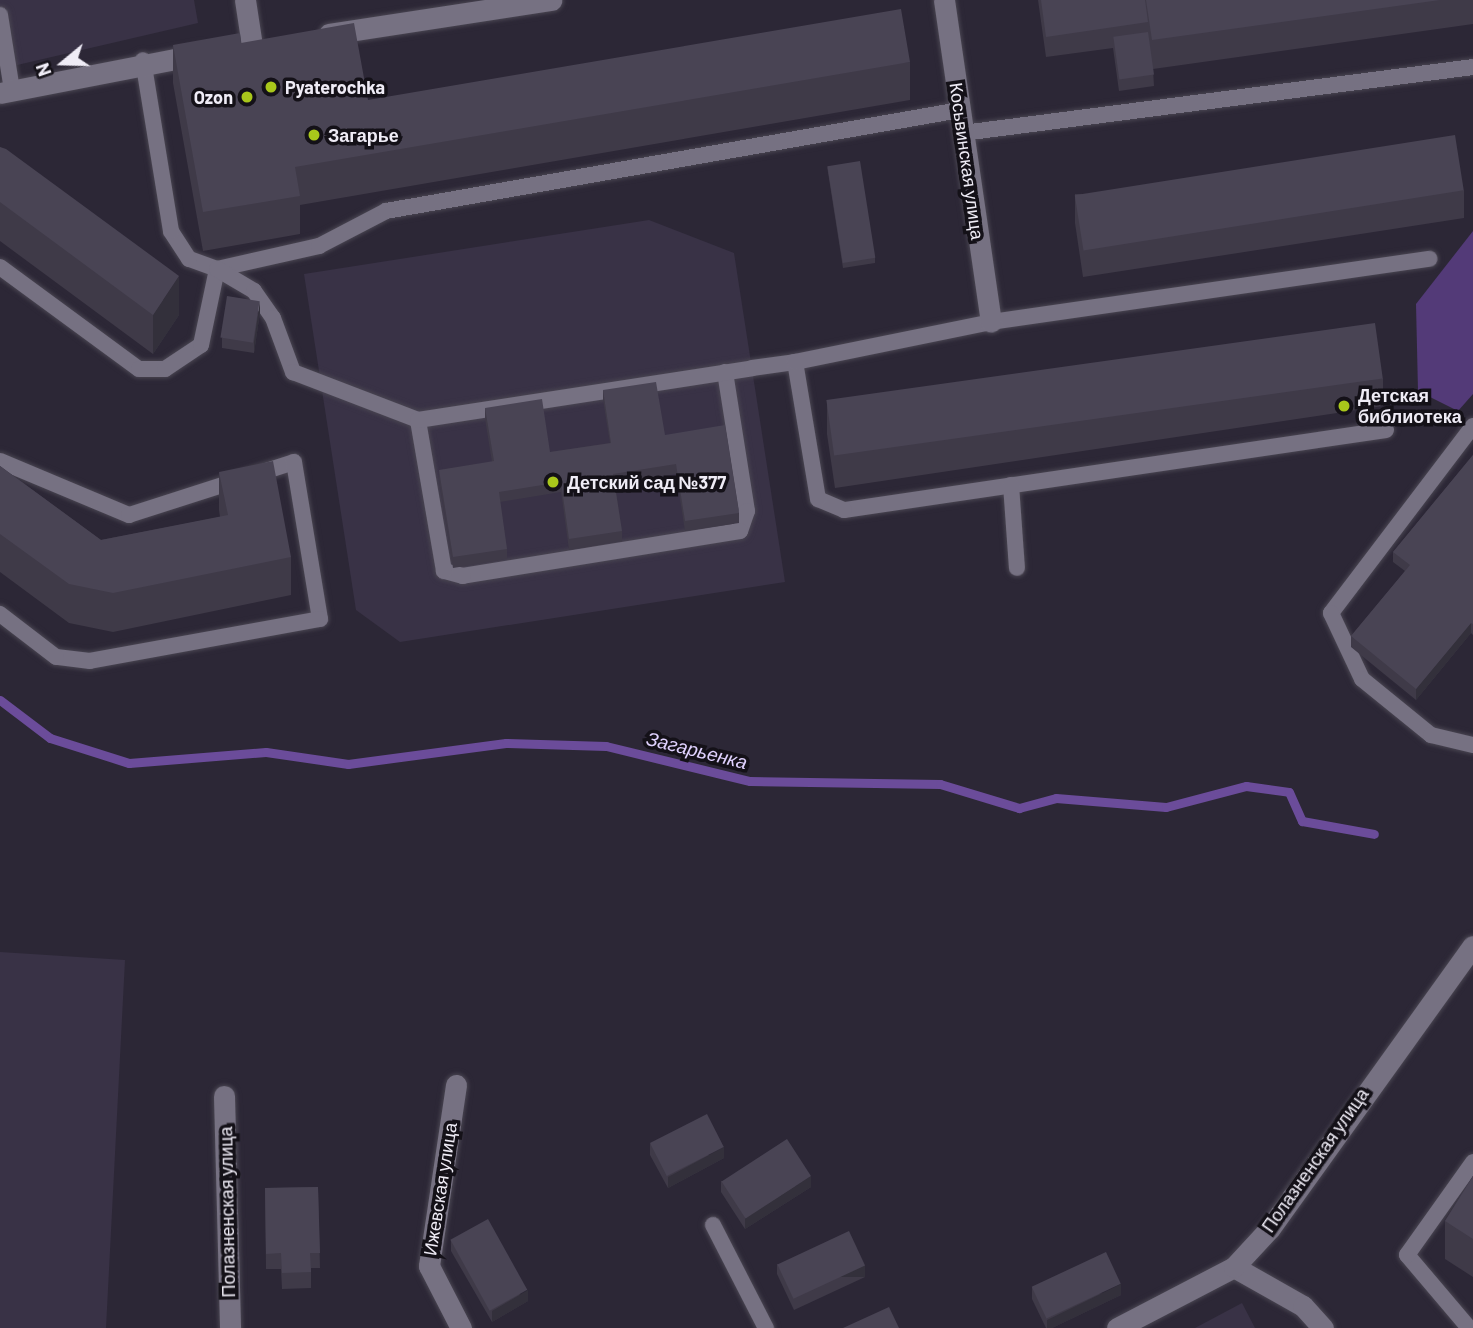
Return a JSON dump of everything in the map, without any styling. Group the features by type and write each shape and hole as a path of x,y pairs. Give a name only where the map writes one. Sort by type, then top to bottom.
{"street":[{"path":"245,0 252,46"},
{"path":"306,38 551,0"},
{"name":"Косьвинская улица","path":"944,0 991,322"},
{"path":"6,92 143,60 279,42"},
{"name":"Полазненская улица","path":"1117,1328 1234,1267 1270,1228 1473,946"},
{"name":"Ижевская улица","path":"456,1086 429,1266 461,1328"},
{"name":"Полазненская улица","path":"224,1096 230,1328"},
{"path":"1234,1267 1303,1306 1324,1328"}],"lane":[{"path":"0,15 6,92"},
{"path":"143,60 171,231 189,259 218,269 254,291 273,317 293,372 418,420 795,362 991,322 1430,259"},
{"path":"964,133 1473,67"},
{"path":"218,269 319,246 387,211 960,110"},
{"path":"0,267 139,369 164,369 201,345 218,269"},
{"path":"795,362 818,499 844,510 1386,430"},
{"path":"418,420 439,557 444,571 463,576 740,531 747,511 725,372"},
{"path":"1473,426 1331,613 1362,680 1431,734 1473,745"},
{"path":"0,461 129,515 294,462 320,619 90,661 56,657 0,614"},
{"path":"1011,485 1017,568"},
{"path":"1469,1328 1407,1255 1473,1162"},
{"path":"713,1225 766,1328"}],"shaded area":[{"path":"0,0 194,0 198,23 0,69"},
{"name":"Детский сад №377","path":"649,220 734,253 785,582 400,642 356,610 304,274"},
{"path":"1473,231 1473,394 1458,411 1418,391 1416,304"},
{"path":"0,952 125,960 106,1328 0,1328"},
{"path":"1242,1303 1255,1328 1195,1328"}],"building":[{"path":"1041,0 1145,0 1148,22 1046,37"},
{"path":"1146,0 1440,0 1152,40"},
{"path":"901,9 910,62 295,167 300,196 203,212 173,45 240,33 241,43 354,23 368,100"},
{"path":"1148,32 1154,75 1119,79 1113,37"},
{"path":"1455,135 1464,190 1084,251 1075,195"},
{"path":"0,147 179,276 153,315 0,202"},
{"path":"860,161 875,258 843,263 827,166"},
{"path":"227,296 260,301 253,343 220,337"},
{"path":"1375,323 1383,378 834,456 826,400"},
{"path":"656,382 665,435 725,425 739,513 685,521 676,464 613,474 622,531 569,539 561,482 499,492 507,549 453,557 439,470 494,461 485,408 542,399 550,452 611,443 603,390"},
{"path":"1473,455 1473,624 1471,623 1416,689 1351,636 1410,565 1393,552"},
{"path":"273,461 291,557 113,593 69,584 0,534 0,466 101,540 228,515 219,472"},
{"path":"707,1114 724,1147 667,1176 650,1143"},
{"path":"787,1139 811,1176 746,1218 722,1181"},
{"path":"1473,1176 1473,1239 1445,1221"},
{"path":"318,1187 320,1253 310,1253 311,1272 282,1273 281,1253 266,1254 265,1188"},
{"path":"488,1219 527,1290 490,1311 450,1240"},
{"path":"849,1231 865,1265 793,1299 777,1264"},
{"path":"1106,1252 1121,1284 1046,1318 1032,1287"},
{"path":"889,1307 899,1328 843,1328"}],"waterway":[{"name":"Загарьенка","path":"0,700 50,738 129,763 266,752 348,764 506,743 606,746 750,781 940,784 1019,808 1056,798 1166,807 1246,786 1289,792 1302,821 1374,834"}],"place":[{"name":"Pyaterochka","path":"271,87"},
{"name":"Ozon","path":"247,97"},
{"name":"Загарье","path":"314,135"},
{"name":"Детская библиотека","path":"1344,406"},
{"name":"Детский сад №377","path":"553,482"}]}
